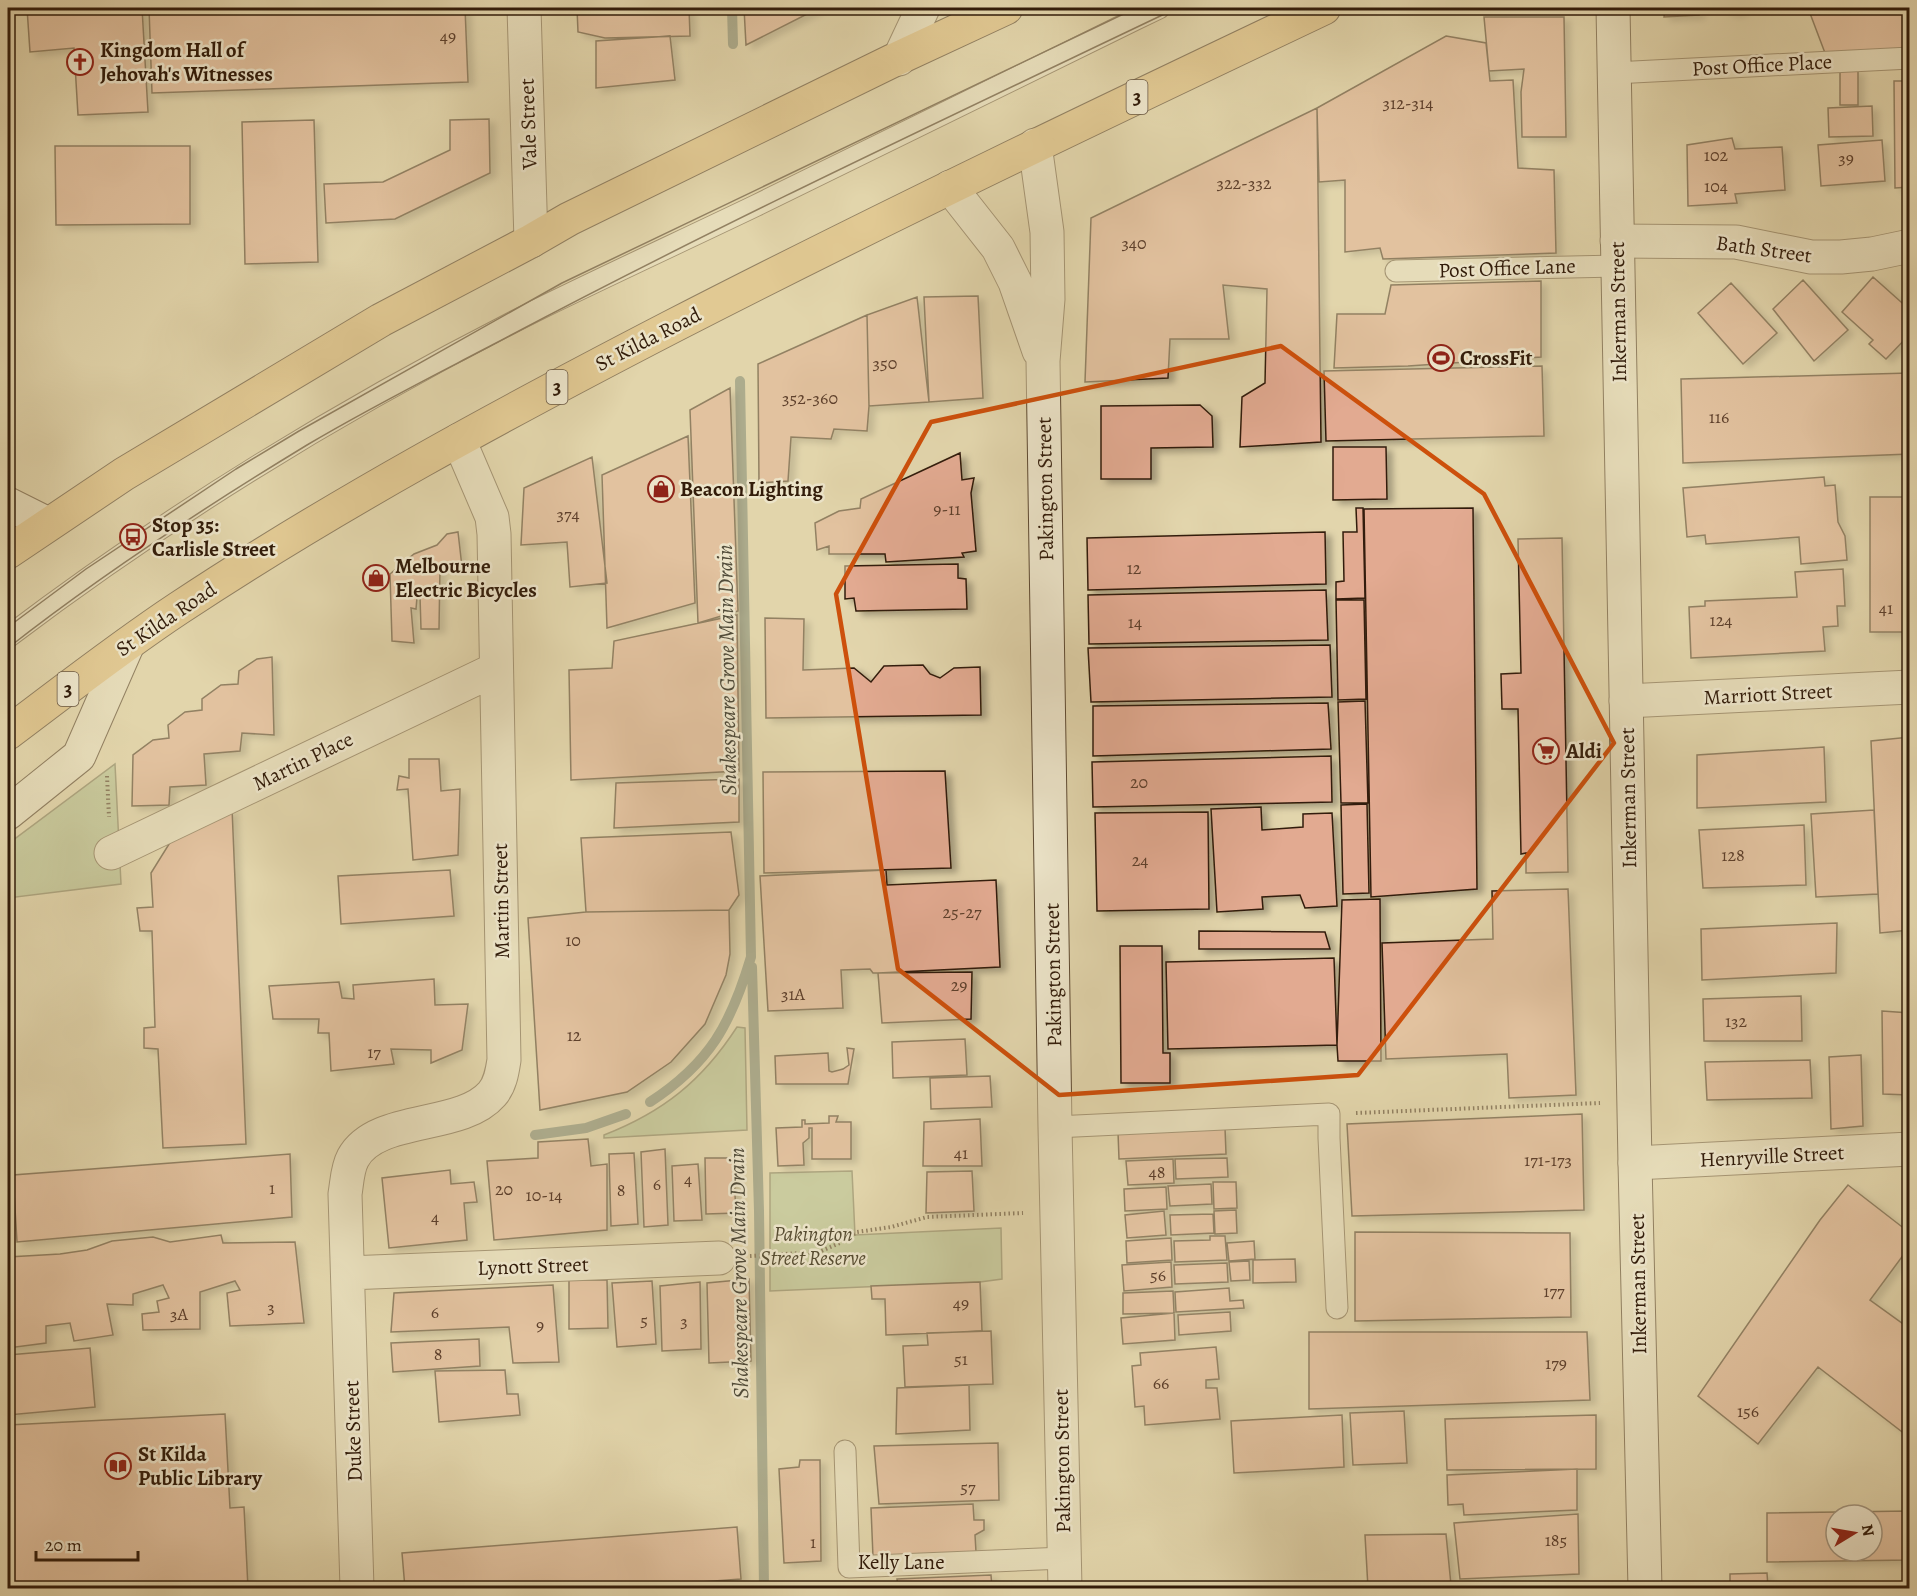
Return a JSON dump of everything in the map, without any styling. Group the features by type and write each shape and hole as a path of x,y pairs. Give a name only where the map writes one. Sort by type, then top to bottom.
{"highway":[{"path":"8,552 124,474 381,320 569,219 1006,8"},
{"name":"St Kilda Road","path":"8,733 128,644 278,544 459,440 727,298 1035,145 1324,8"}],"street":[{"name":"Vale Street","path":"524,8 531,241"},
{"path":"899,59 922,8"},
{"name":"Inkerman Street","path":"1613,8 1645,1588"},
{"name":"Pakington Street","path":"1035,145 1047,232 1048,299 1043,361 1055,1127 1065,1573"},
{"name":"Pakington Street","path":"950,187 998,248 1015,282 1043,361"},
{"name":"Bath Street","path":"1617,253 1736,242 1811,257 1841,257 1872,254 1910,246"},
{"name":"Martin Street","path":"348,1273 345,1194 352,1159 364,1144 379,1135 462,1112 491,1095 501,1079 504,1060 494,534 492,517 459,440"},
{"path":"8,504 48,525"},
{"path":"8,813 79,756 128,644"},
{"name":"Martin Place","path":"111,853 496,669"},
{"name":"Marriott Street","path":"1626,702 1910,687"},
{"name":"Henryville Street","path":"1635,1162 1910,1149"},
{"name":"Lynott Street","path":"348,1273 730,1257"},
{"name":"Duke Street","path":"348,1273 357,1588"}],"lane":[{"path":"8,637 80,583 174,518 264,461 392,388 534,312 1159,8"},
{"name":"Post Office Place","path":"1614,73 1910,58"},
{"name":"Post Office Lane","path":"1396,272 1617,253"},
{"path":"1055,1127 1329,1114 1338,1308"},
{"name":"Kelly Lane","path":"845,1451 849,1567 1065,1573"}],"path":[{"path":"107,767 111,853"},
{"path":"1329,1114 1634,1102"},
{"path":"730,1257 819,1252 842,1242 856,1232 891,1227 927,1217 1057,1212"}],"highlighted area":[{"path":"1281,346 1484,494 1614,743 1358,1075 1059,1095 898,969 836,594 931,422"}],"green space":[{"path":"115,764 121,884 8,898 8,844"},
{"path":"737,1027 745,1028 747,1130 604,1138 604,1135 645,1116 680,1093 710,1063"},
{"name":"Pakington Street Reserve","path":"852,1171 855,1235 1001,1228 1002,1279 980,1282 770,1291 770,1173"}],"building":[{"path":"27,8 142,8 148,112 78,115 74,48 30,52"},
{"path":"149,8 465,8 468,82 152,93"},
{"path":"577,8 689,8 690,36 605,38 578,32"},
{"path":"744,8 819,8 746,45"},
{"path":"1665,8 1699,8 1699,15 1664,17"},
{"path":"1724,8 1745,8 1735,13"},
{"path":"1808,8 1910,8 1910,48 1825,53"},
{"path":"1484,17 1564,17 1566,137 1522,137 1521,92 1524,69 1489,71"},
{"path":"670,36 675,80 596,88 596,41"},
{"path":"1446,36 1486,43 1490,81 1513,80 1518,168 1554,170 1556,253 1383,259 1380,248 1345,252 1345,180 1319,182 1317,108"},
{"path":"1840,70 1858,70 1858,105 1840,105"},
{"path":"1894,81 1910,81 1910,187 1895,188"},
{"path":"1872,106 1873,136 1829,137 1828,108"},
{"path":"1317,108 1321,442 1240,447 1242,397 1265,383 1267,289 1223,285 1229,339 1170,339 1168,378 1085,382 1091,218"},
{"path":"489,119 490,173 395,219 326,223 324,184 383,182 450,150 450,120"},
{"path":"314,120 318,262 245,264 242,122"},
{"path":"1732,138 1735,149 1782,147 1785,190 1735,194 1737,203 1688,206 1687,145"},
{"path":"1882,140 1885,181 1821,186 1818,145"},
{"path":"55,146 190,146 190,224 56,225"},
{"path":"1873,277 1910,310 1910,334 1886,359 1869,344 1873,340 1842,312"},
{"path":"1803,280 1848,330 1814,361 1773,309"},
{"path":"1541,281 1541,357 1408,366 1334,368 1337,314 1385,314 1391,285"},
{"path":"1731,283 1777,333 1743,364 1698,313"},
{"path":"978,296 983,398 929,402 924,297"},
{"path":"917,297 929,402 869,406 867,315"},
{"path":"867,315 869,406 867,431 834,429 831,439 791,437 788,481 759,483 758,364"},
{"path":"1542,366 1544,436 1326,441 1324,371"},
{"path":"1910,373 1910,454 1683,463 1681,379"},
{"path":"730,388 738,611 698,623 690,410"},
{"path":"1200,405 1212,416 1213,447 1151,448 1151,479 1101,479 1101,406"},
{"path":"688,436 695,603 607,628 602,475"},
{"path":"1333,447 1386,447 1387,499 1333,500"},
{"path":"960,453 962,480 974,478 971,493 976,551 962,553 964,557 886,562 885,554 829,554 829,546 817,550 815,523 839,511 860,508 861,499"},
{"path":"592,457 607,583 570,587 567,542 521,545 524,488"},
{"path":"1824,477 1825,486 1835,485 1838,522 1845,536 1847,560 1801,564 1799,537 1706,544 1705,535 1687,537 1683,488"},
{"path":"1870,497 1910,497 1910,632 1870,632"},
{"path":"1356,508 1363,508 1365,598 1336,599 1336,582 1344,581 1343,532 1357,532"},
{"path":"1473,508 1477,889 1371,897 1364,509"},
{"path":"458,532 462,567 440,567 439,629 421,629 420,596 417,597 416,609 411,608 414,643 392,641 390,574 414,554 437,545 447,534"},
{"path":"1325,532 1326,584 1088,590 1087,538"},
{"path":"1562,538 1568,872 1526,873 1526,853 1521,854 1518,709 1502,709 1501,674 1521,673 1518,539"},
{"path":"958,564 958,578 966,579 967,609 856,611 854,598 845,599 845,566"},
{"path":"1843,569 1845,606 1837,606 1838,626 1823,627 1825,651 1691,658 1689,607 1705,606 1705,601 1797,597 1795,572"},
{"path":"1326,590 1328,640 1089,644 1088,595"},
{"path":"1336,600 1364,600 1366,699 1338,700"},
{"path":"737,615 739,771 571,780 569,670 612,668 614,641"},
{"path":"765,618 804,619 803,670 854,668 871,682 884,666 923,665 930,674 940,678 954,668 980,667 981,715 766,718"},
{"path":"1330,645 1332,697 1091,702 1088,648"},
{"path":"272,657 274,735 242,733 240,751 204,754 206,785 170,787 169,805 132,806 133,755 153,740 169,738 168,725 185,712 202,710 202,699 221,685 238,684 239,671 257,659"},
{"path":"1365,701 1368,803 1341,803 1338,702"},
{"path":"1328,703 1331,749 1093,756 1093,706"},
{"path":"1910,737 1910,930 1880,933 1871,741"},
{"path":"1824,747 1826,802 1697,808 1697,755"},
{"path":"1331,756 1332,802 1093,807 1092,762"},
{"path":"409,759 439,759 441,791 460,789 458,855 413,860 408,789 397,790 399,776 409,778"},
{"path":"945,771 951,868 764,873 763,772"},
{"path":"739,779 739,822 614,828 616,783"},
{"path":"1367,804 1369,893 1343,894 1341,805"},
{"path":"1261,807 1262,830 1303,827 1303,814 1332,813 1337,906 1305,908 1300,895 1262,897 1263,909 1217,912 1211,809"},
{"path":"232,808 246,1144 163,1148 158,1049 144,1048 144,1028 155,1027 152,931 140,931 137,908 153,907 151,873 174,836"},
{"path":"1874,810 1878,894 1816,897 1811,814"},
{"path":"1208,812 1209,909 1097,911 1095,813"},
{"path":"1804,825 1806,885 1703,888 1699,830"},
{"path":"731,832 739,895 729,910 586,912 581,838"},
{"path":"450,870 454,916 341,924 338,876"},
{"path":"886,870 887,885 996,880 1000,967 878,973 873,973 870,969 841,970 843,1008 768,1011 760,876"},
{"path":"1568,889 1576,1095 1509,1098 1507,1054 1386,1059 1382,943 1493,939 1492,891"},
{"path":"1380,899 1381,1061 1338,1061 1342,900"},
{"path":"729,910 730,954 726,975 705,1024 671,1062 627,1092 540,1110 528,918 586,912"},
{"path":"1837,923 1836,973 1702,980 1701,929"},
{"path":"1199,931 1325,932 1330,949 1199,949"},
{"path":"1120,946 1162,946 1163,1053 1170,1053 1170,1083 1121,1083"},
{"path":"1334,958 1337,1045 1168,1049 1166,962"},
{"path":"972,972 971,1019 882,1023 878,973"},
{"path":"434,979 435,1005 468,1004 462,1050 431,1063 431,1050 391,1049 394,1064 331,1071 329,1033 318,1033 319,1019 273,1019 269,986 339,982 342,998 354,999 353,985"},
{"path":"1801,996 1802,1041 1704,1041 1703,999"},
{"path":"1882,1011 1910,1013 1910,1095 1883,1094"},
{"path":"965,1039 967,1075 893,1078 892,1042"},
{"path":"847,1048 854,1049 848,1084 776,1084 775,1056 828,1053 829,1071 832,1072 849,1065"},
{"path":"1861,1055 1863,1126 1831,1129 1829,1057"},
{"path":"1810,1060 1812,1098 1707,1100 1705,1062"},
{"path":"990,1076 992,1107 931,1109 930,1078"},
{"path":"1582,1114 1584,1210 1352,1216 1347,1124"},
{"path":"829,1116 838,1116 836,1122 851,1122 851,1159 812,1159 812,1128 809,1128 809,1138 803,1143 804,1165 778,1166 776,1128 802,1127 802,1120 805,1120 805,1124 829,1123"},
{"path":"980,1119 982,1166 923,1166 924,1122"},
{"path":"1225,1128 1226,1154 1119,1159 1118,1132"},
{"path":"588,1139 591,1166 607,1164 607,1230 494,1240 487,1161 538,1158 538,1142"},
{"path":"665,1149 668,1225 644,1227 641,1152"},
{"path":"634,1153 638,1224 611,1226 609,1154"},
{"path":"290,1154 292,1217 17,1242 13,1175"},
{"path":"705,1158 733,1158 736,1213 706,1214"},
{"path":"1227,1158 1228,1177 1176,1179 1175,1159"},
{"path":"1173,1159 1174,1183 1128,1185 1126,1161"},
{"path":"698,1164 702,1220 674,1221 672,1166"},
{"path":"450,1170 451,1184 474,1182 477,1202 464,1203 467,1240 389,1248 382,1178"},
{"path":"972,1171 974,1211 926,1213 927,1172"},
{"path":"1213,1182 1236,1182 1237,1208 1214,1209"},
{"path":"1211,1184 1212,1204 1170,1206 1168,1186"},
{"path":"1848,1185 1910,1233 1910,1246 1870,1300 1910,1329 1910,1438 1818,1367 1758,1444 1698,1396 1820,1220"},
{"path":"1166,1187 1167,1209 1125,1211 1124,1189"},
{"path":"1236,1210 1237,1233 1215,1234 1214,1211"},
{"path":"1164,1211 1166,1235 1127,1238 1125,1215"},
{"path":"1213,1214 1214,1233 1171,1235 1170,1215"},
{"path":"1355,1232 1570,1233 1571,1317 1355,1321"},
{"path":"221,1235 223,1243 295,1242 304,1323 230,1326 227,1293 240,1290 235,1281 200,1292 200,1329 143,1330 142,1314 159,1312 157,1301 169,1298 163,1285 133,1294 133,1305 107,1304 113,1335 74,1341 70,1323 46,1326 46,1343 8,1348 8,1257 87,1250 112,1241 153,1237 170,1242"},
{"path":"1210,1236 1225,1236 1227,1260 1175,1262 1174,1241 1210,1240"},
{"path":"1171,1238 1172,1260 1127,1263 1126,1241"},
{"path":"1254,1241 1255,1259 1229,1261 1227,1243"},
{"path":"1295,1259 1296,1282 1253,1283 1253,1260"},
{"path":"1249,1261 1250,1280 1231,1281 1229,1262"},
{"path":"1171,1262 1172,1287 1124,1291 1122,1265"},
{"path":"1227,1263 1228,1282 1175,1284 1174,1265"},
{"path":"749,1279 751,1361 709,1363 707,1283"},
{"path":"569,1280 607,1280 608,1328 569,1329"},
{"path":"652,1281 656,1344 617,1347 612,1283"},
{"path":"700,1282 701,1349 662,1351 660,1286"},
{"path":"980,1282 982,1331 886,1335 885,1299 872,1299 871,1286"},
{"path":"553,1285 559,1362 513,1363 509,1327 391,1332 394,1293"},
{"path":"1229,1288 1230,1301 1243,1300 1244,1308 1176,1312 1175,1292"},
{"path":"1173,1291 1174,1313 1123,1314 1123,1293"},
{"path":"1230,1312 1231,1331 1179,1335 1178,1315"},
{"path":"1174,1313 1175,1340 1123,1344 1121,1318"},
{"path":"991,1331 993,1384 905,1387 903,1346 928,1345 927,1333"},
{"path":"1309,1332 1587,1332 1590,1400 1309,1409"},
{"path":"479,1339 480,1366 393,1372 391,1343"},
{"path":"1216,1347 1219,1379 1206,1380 1206,1388 1217,1388 1220,1419 1145,1425 1144,1406 1135,1407 1132,1366 1141,1365 1140,1353"},
{"path":"90,1348 95,1407 8,1415 8,1355"},
{"path":"505,1370 507,1394 518,1394 520,1415 439,1422 435,1371"},
{"path":"969,1385 970,1430 896,1434 897,1388"},
{"path":"1404,1411 1407,1463 1353,1465 1350,1413"},
{"name":"St Kilda Public Library","path":"225,1414 230,1508 244,1507 248,1588 8,1588 8,1425"},
{"path":"1342,1415 1344,1467 1234,1473 1231,1421"},
{"path":"1596,1415 1596,1469 1447,1470 1445,1419"},
{"path":"998,1443 999,1500 879,1504 874,1446"},
{"path":"800,1460 820,1460 821,1561 784,1563 779,1469 799,1467"},
{"path":"1577,1469 1577,1510 1464,1515 1463,1504 1448,1505 1447,1475"},
{"path":"973,1504 974,1520 984,1520 984,1530 975,1535 976,1552 873,1557 871,1508"},
{"path":"1884,1511 1910,1511 1910,1560 1884,1560"},
{"path":"1824,1512 1824,1561 1767,1562 1767,1513"},
{"path":"1578,1514 1579,1574 1460,1579 1454,1523"},
{"path":"737,1527 741,1579 620,1588 405,1588 402,1553"},
{"path":"1446,1534 1451,1585 1368,1588 1365,1535"},
{"path":"1767,1573 1768,1588 1730,1588 1730,1574"},
{"path":"991,1575 992,1588 898,1588 897,1579"},
{"path":"1576,1583 1577,1588 1475,1588"}],"waterway":[{"name":"Shakespeare Grove Main Drain","path":"732,8 733,44"},
{"name":"Shakespeare Grove Main Drain","path":"650,1102 688,1072 715,1040 735,1002 751,957 740,381"},
{"name":"Shakespeare Grove Main Drain","path":"752,967 759,1211 764,1588"},
{"path":"535,1135 586,1128 626,1114"}],"tram line":[{"path":"8,627 86,569 236,469 562,283 1136,8"},
{"path":"8,648 80,594 192,517 307,445 377,405 750,213 1177,8"}],"place":[{"name":"Kingdom Hall of Jehovah's Witnesses","path":"80,62"},
{"name":"CrossFit","path":"1441,358"},
{"name":"Beacon Lighting","path":"661,489"},
{"name":"Stop 35: Carlisle Street","path":"133,537"},
{"name":"Melbourne Electric Bicycles","path":"376,578"},
{"name":"Aldi","path":"1546,751"},
{"name":"St Kilda Public Library","path":"118,1466"}]}
